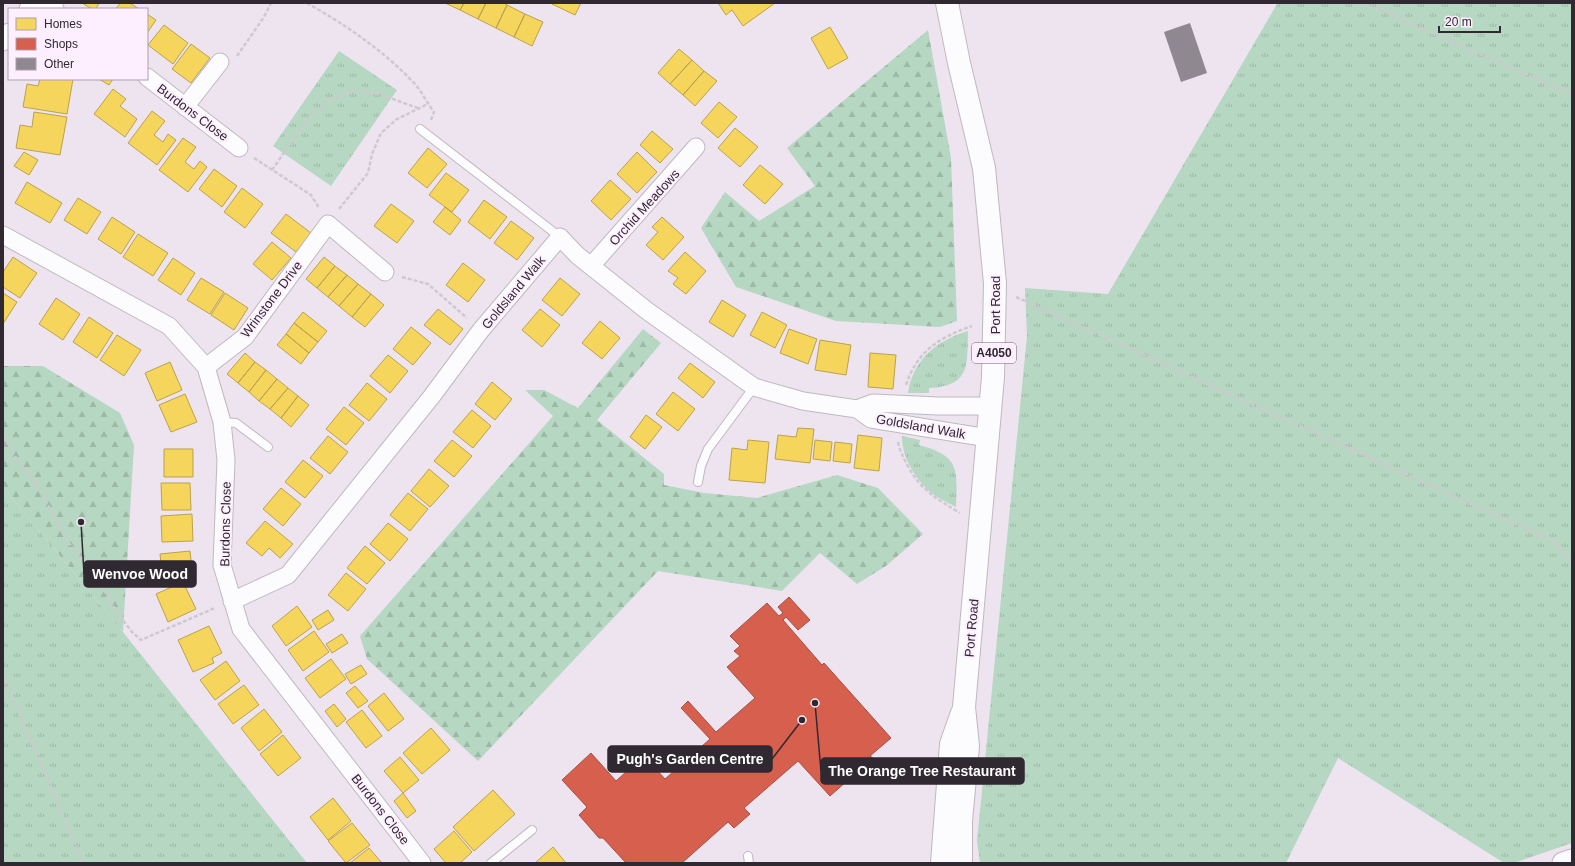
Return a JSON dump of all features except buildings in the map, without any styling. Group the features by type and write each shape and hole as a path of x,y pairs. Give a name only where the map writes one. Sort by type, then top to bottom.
{"main road":[{"name":"Port Road","path":"947,3 959,63 984,168 995,268 995,339 991,406 964,707 968,746 961,821 961,863"},
{"name":"Port Road","path":"942,863 951,744 964,707"}],"street":[{"path":"43,3 52,8"},
{"path":"3,42 8,33"},
{"path":"185,106 220,62"},
{"name":"Burdons Close","path":"148,78 239,148"},
{"name":"Orchid Meadows","path":"591,266 696,147"},
{"path":"328,224 385,272"},
{"name":"Wrinstone Drive","path":"206,367 245,337 328,224"},
{"name":"Burdons Close","path":"3,235 168,326 206,367 222,422 226,460 222,565 241,629 422,863"},
{"name":"Goldsland Walk","path":"232,601 288,575 432,396 481,330 560,237 577,255 646,310 754,387 803,401 857,408 874,403 902,405 991,406"},
{"name":"Goldsland Walk","path":"857,408 871,418 988,438"},
{"path":"1563,863 1572,860"}],"lane":[{"path":"423,131 560,237"},
{"path":"698,482 701,466 708,449 754,387"},
{"path":"222,422 236,423 268,447"},
{"path":"491,863 532,830"}],"path":[{"path":"220,62 229,68 264,17 271,3"},
{"path":"308,3 331,16 381,52 416,85 434,112 423,131"},
{"path":"1358,3 1383,11 1572,95"},
{"path":"272,170 311,116 321,107 345,94 360,91 372,93 419,108"},
{"path":"239,148 311,194 328,224 368,173 372,154 381,133 397,119 428,104"},
{"path":"385,272 428,284 481,330"},
{"path":"995,297 1011,295 1555,542 1572,564"},
{"path":"902,405 906,384 916,363 933,344 955,332 972,326"},
{"path":"899,423 899,448 902,457 914,476 927,492 960,513"},
{"path":"3,435 18,461 37,484 66,539 100,583 116,611 132,632 141,640 232,601"},
{"path":"3,675 83,863"}],"green space":[{"path":"1276,3 1572,3 1572,843 1514,863 1504,863 1338,758 1286,863 980,863 977,841 1027,336 1025,288 1108,294 1277,4"},
{"path":"928,30 951,158 957,321 940,327 836,321 736,287 701,228 725,192 759,221 815,186 787,148"},
{"path":"339,51 397,90 331,186 273,146"},
{"path":"643,329 661,343 597,420 664,474 664,485 704,493 757,498 837,475 878,488 923,534 886,566 857,584 820,553 782,591 658,571 478,761 367,659 360,636 553,416 525,390 544,390 578,408"},
{"path":"968,331 966,363 964,372 960,378 953,383 929,388 929,393 908,393 915,370 921,361 937,346"},
{"path":"3,366 43,366 120,413 134,445 123,632 3,487"},
{"path":"902,436 920,440 919,445 943,454 954,466 957,483 956,507 932,493 919,480 906,458 902,443"},
{"path":"3,487 123,632 307,863 3,863"}],"place":[{"name":"Wenvoe Wood","path":"81,522"},
{"name":"The Orange Tree Restaurant","path":"815,703"},
{"name":"Pugh's Garden Centre","path":"802,720"}]}
